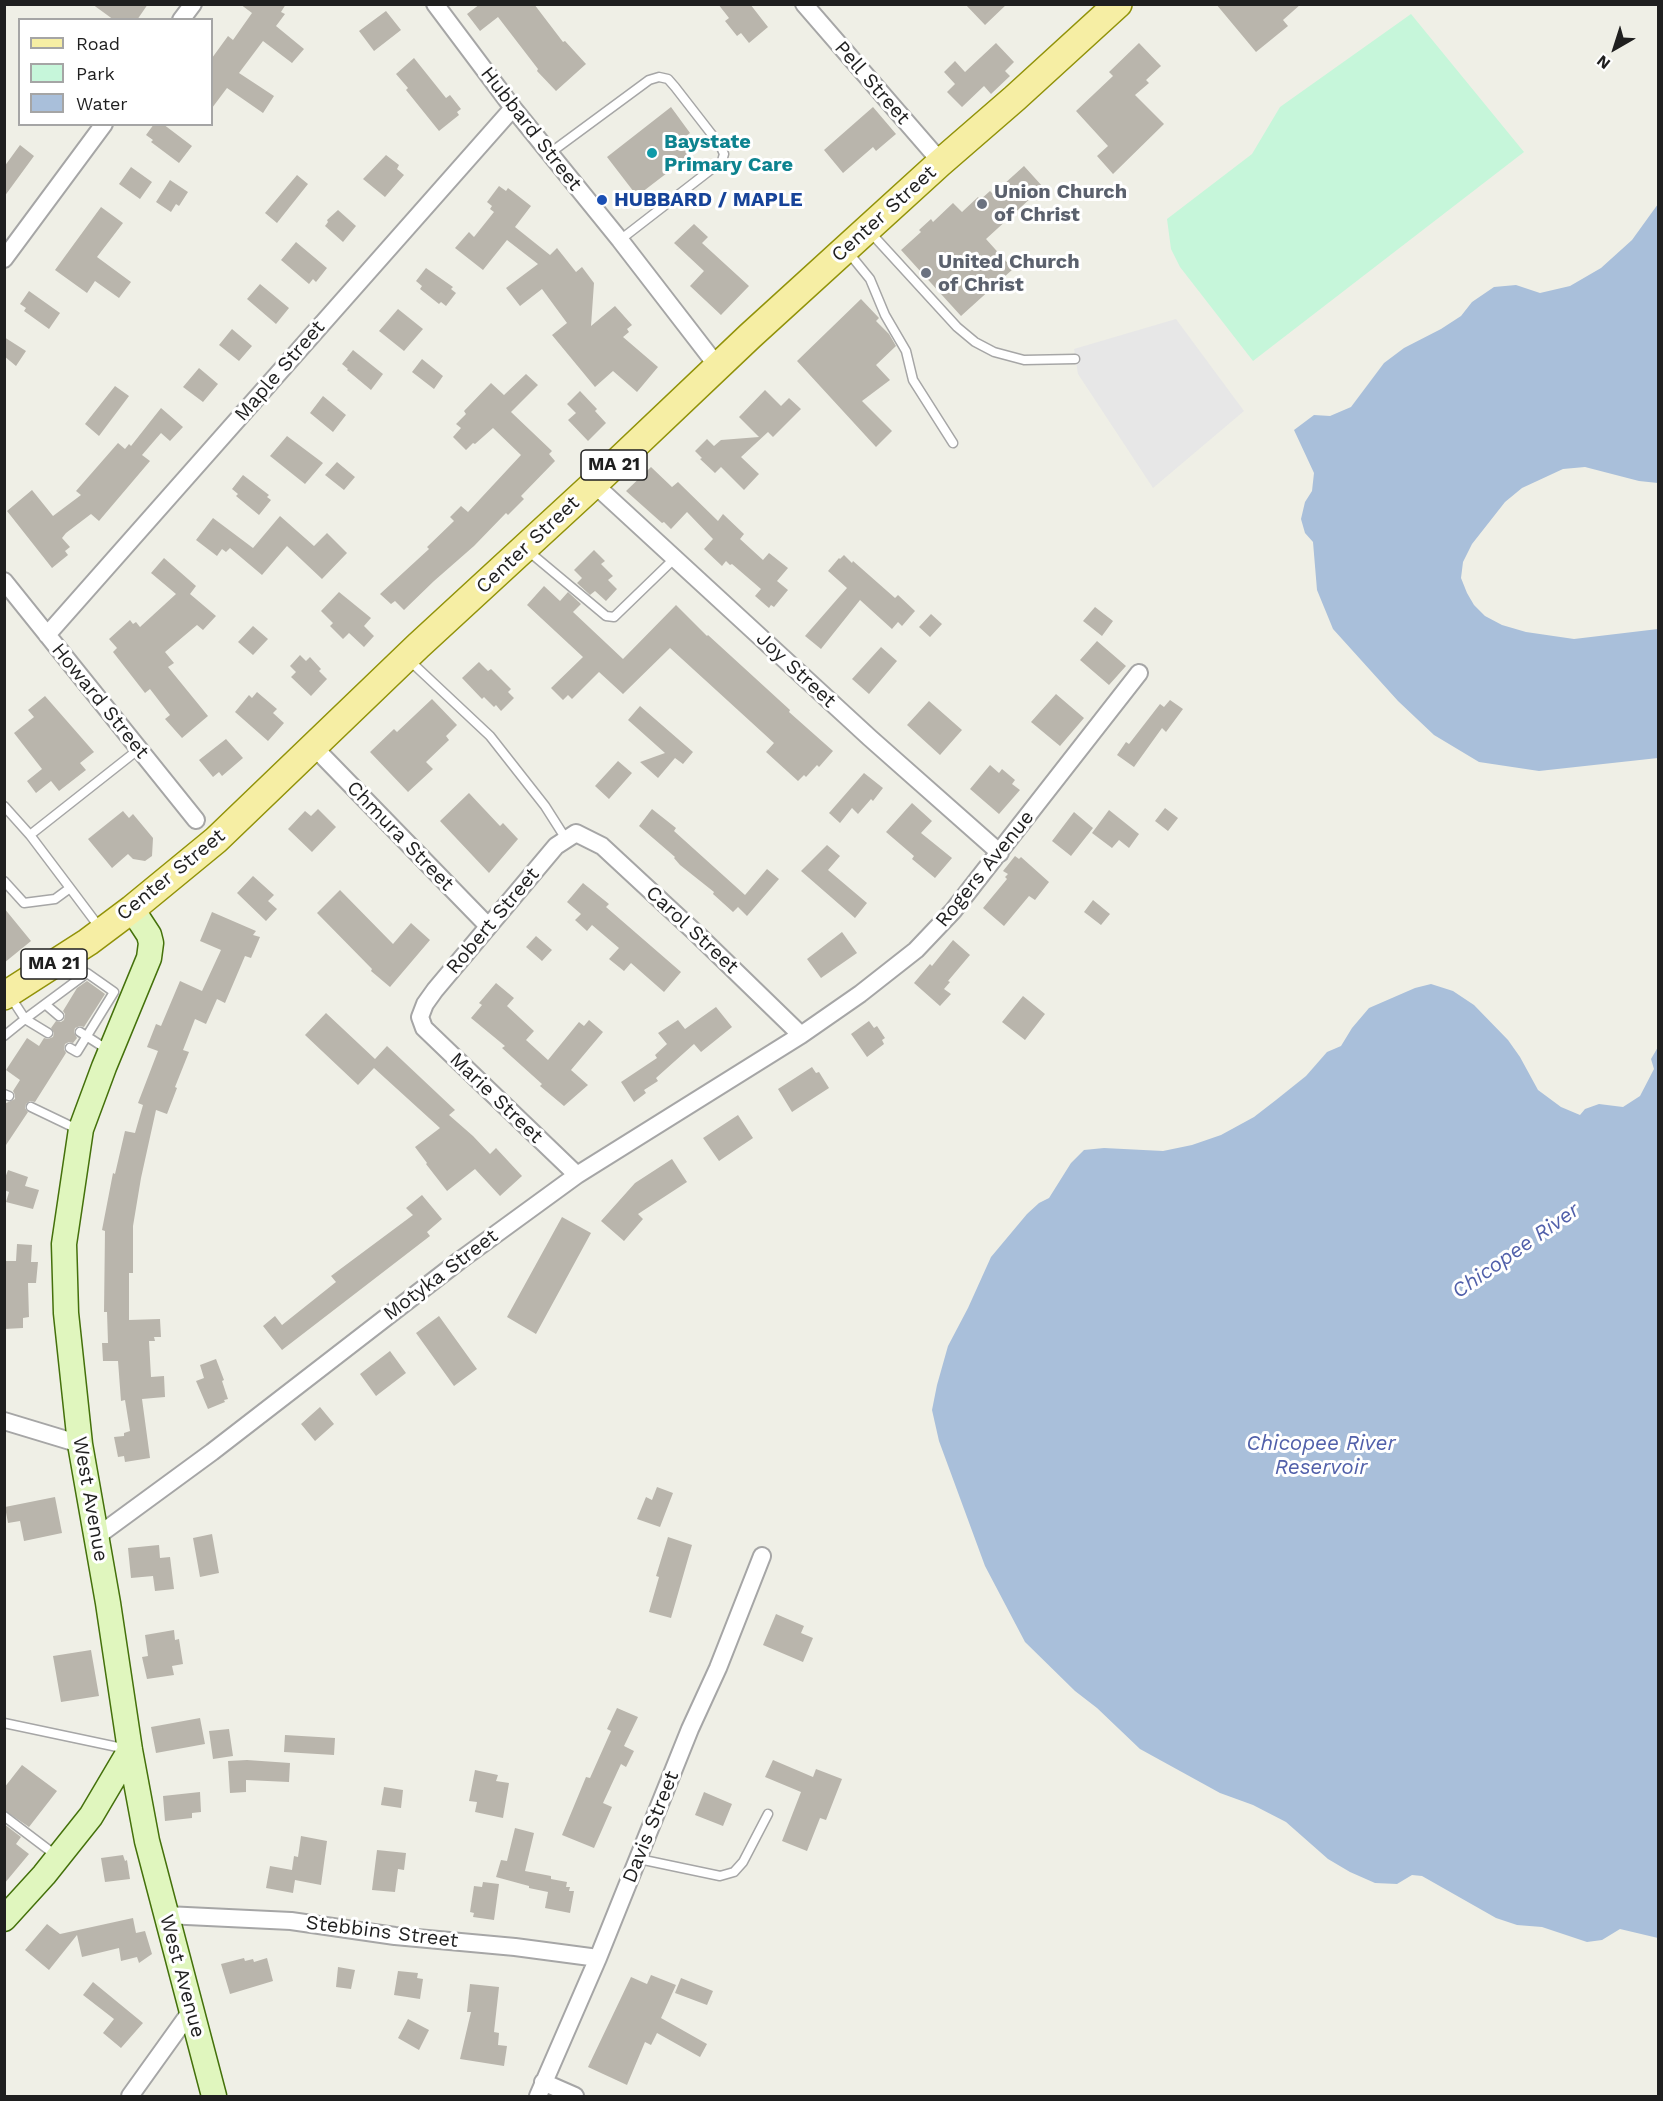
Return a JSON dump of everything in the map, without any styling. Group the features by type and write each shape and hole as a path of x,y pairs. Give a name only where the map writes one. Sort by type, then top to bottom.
{"main road":[{"name":"Center Street","path":"6,995 78,963 102,931 216,840 406,657 718,367 867,229 1118,4"},
{"name":"West Avenue","path":"132,909 149,935 151,943 149,958 81,1131 64,1244 66,1313 80,1444 147,1841 214,2097"},
{"path":"4,1919 92,1815 130,1750"}],"street":[{"path":"182,18 193,4"},
{"name":"Hubbard Street","path":"435,4 513,108 620,240 718,367"},
{"name":"Pell Street","path":"804,4 941,162"},
{"name":"Maple Street","path":"47,635 513,108"},
{"path":"4,259 103,126"},
{"name":"Joy Street","path":"594,484 870,738 1000,853"},
{"name":"Howard Street","path":"4,582 196,820"},
{"name":"Rogers Avenue","path":"801,1035 860,994 916,950 953,911 1139,673"},
{"name":"Chmura Street","path":"313,746 488,926"},
{"name":"Robert Street","path":"420,1017 425,1004 435,990 488,926 556,846 571,836"},
{"name":"Carol Street","path":"571,836 602,846 801,1035"},
{"name":"Marie Street","path":"420,1017 424,1028 577,1175"},
{"name":"Motyka Street","path":"96,1537 213,1452 459,1261 577,1175 801,1035"},
{"path":"4,1421 80,1444"},
{"name":"Davis Street","path":"541,2089 598,1958 762,1556"},
{"name":"Stebbins Street","path":"166,1914 291,1921 395,1936 515,1947 598,1958"},
{"path":"130,2097 191,2011"},
{"path":"541,2089 575,2097"}],"lane":[{"path":"550,153 649,80 659,77 668,79 675,87 720,145 724,154 722,161 620,240"},
{"path":"867,229 957,327 975,342 994,352 1024,360 1075,359"},
{"path":"846,249 870,279 885,315 906,351 913,380 953,443"},
{"path":"524,548 598,612 614,617 675,558"},
{"path":"406,657 490,736 571,836"},
{"path":"30,835 140,749"},
{"path":"4,806 30,835 102,931"},
{"path":"4,881 24,903 56,899 70,888"},
{"path":"4,1036 65,989 78,963 114,992 84,1034 77,1052 70,1048"},
{"path":"65,989 73,995"},
{"path":"6,995 25,1019 48,1033"},
{"path":"45,1004 59,1016"},
{"path":"84,1034 111,1052"},
{"path":"31,1107 81,1131"},
{"path":"4,1723 130,1750"},
{"path":"639,1858 720,1876 734,1872 743,1862 768,1814"},
{"path":"4,1816 58,1857"}],"green space":[{"path":"1411,14 1524,152 1253,361 1180,267 1171,249 1167,219 1252,154 1280,107"}],"shaded area":[{"path":"1176,319 1244,411 1153,488 1078,374 1074,349"}],"water":[{"path":"1658,204 1658,483 1639,481 1585,467 1563,469 1522,488 1505,502 1472,544 1463,562 1461,578 1474,605 1485,616 1502,625 1526,632 1574,639 1658,629 1658,758 1539,771 1479,762 1434,735 1398,701 1333,629 1317,590 1313,542 1305,533 1301,519 1305,502 1312,491 1314,473 1294,430 1314,415 1330,416 1351,407 1384,363 1404,348 1461,316 1472,302 1494,287 1516,285 1540,293 1570,286 1601,268 1632,240"},
{"name":"Chicopee River Reservoir","path":"1431,984 1453,991 1474,1005 1508,1040 1538,1090 1561,1107 1580,1115 1585,1109 1599,1104 1623,1107 1640,1096 1654,1069 1651,1059 1658,1047 1658,1938 1620,1929 1602,1940 1587,1942 1542,1927 1517,1925 1496,1918 1422,1876 1412,1875 1397,1884 1375,1883 1328,1859 1286,1822 1253,1805 1220,1793 1140,1749 1097,1708 1075,1691 1025,1642 985,1566 939,1441 932,1410 948,1346 991,1257 1027,1214 1039,1203 1049,1198 1071,1163 1084,1150 1104,1148 1163,1151 1192,1145 1221,1135 1254,1117 1306,1076 1327,1052 1341,1046 1352,1028 1369,1008 1415,988"}],"building":[{"path":"92,4 148,4 138,18 111,18"},
{"path":"240,4 286,4 281,12 285,14 276,26 304,49 292,63 263,41 239,73 274,96 263,113 227,88 213,107 213,57 228,36 233,40 252,13"},
{"path":"480,4 534,4 563,42 565,41 586,64 556,91 537,71 538,69 498,17 480,31 467,14"},
{"path":"718,4 750,4 768,27 749,43 741,33 737,36 725,21 729,18"},
{"path":"965,4 1007,4 985,25"},
{"path":"1216,4 1301,4 1283,20 1288,26 1256,52"},
{"path":"386,11 401,30 374,51 359,31"},
{"path":"996,43 1014,62 1005,71 1010,76 991,94 984,86 962,107 947,92 955,84 944,72 955,61 965,72"},
{"path":"1139,43 1161,66 1146,80 1149,83 1135,95 1164,124 1113,174 1097,156 1108,146 1076,111 1113,76 1109,72"},
{"path":"414,58 446,98 450,95 461,109 457,112 459,115 439,131 396,74"},
{"name":"Baystate Primary Care","path":"671,107 690,133 686,136 697,150 637,196 607,157"},
{"path":"873,107 896,134 876,151 873,147 843,173 824,150"},
{"path":"153,126 166,126 192,146 179,163 151,142 153,140 146,135"},
{"path":"20,145 34,156 4,197 4,167"},
{"path":"386,155 399,165 397,169 404,175 385,197 363,179"},
{"path":"1024,166 1043,187 986,239 1013,269 961,316 901,250 921,232 919,230 931,219 933,222 953,203 962,212 978,197 980,200 990,191 993,194"},
{"path":"131,167 152,182 140,199 119,184"},
{"path":"297,175 308,184 277,223 265,213"},
{"path":"170,180 188,192 179,206 176,204 171,212 156,202"},
{"path":"499,186 506,191 508,188 531,206 515,227 550,255 557,248 576,272 582,267 594,283 591,326 615,306 632,325 623,337 658,367 637,392 613,371 595,387 552,335 567,323 542,289 520,306 506,288 538,264 507,240 483,270 455,248 469,232 474,237 494,212 490,209 492,206 487,202"},
{"path":"101,207 123,223 97,257 131,282 119,298 95,281 87,293 55,270"},
{"path":"338,210 356,226 343,242 325,226 327,220"},
{"path":"694,224 708,237 702,243 749,286 721,315 690,286 704,271 674,243"},
{"path":"296,242 327,268 316,282 313,279 309,284 281,260"},
{"path":"426,268 453,287 451,289 456,293 446,306 441,302 439,304 420,289 422,286 416,281"},
{"path":"260,284 289,308 276,324 247,299"},
{"path":"29,291 60,313 49,329 24,311 26,308 20,304"},
{"path":"861,299 879,318 876,321 889,334 896,346 876,365 890,380 862,401 892,431 876,447 797,361"},
{"path":"398,309 423,329 404,351 379,331"},
{"path":"232,329 252,346 239,361 219,345"},
{"path":"4,337 26,351 16,366 4,356"},
{"path":"353,350 383,374 371,390 342,364"},
{"path":"422,359 443,376 434,389 412,372"},
{"path":"199,368 218,384 203,402 183,387"},
{"path":"526,374 538,385 511,412 552,451 549,454 555,461 521,496 524,499 508,515 506,513 474,546 404,610 395,601 391,604 380,594 429,549 427,547 454,521 450,517 461,506 468,512 521,455 493,428 466,450 453,437 461,428 456,424 466,414 464,411 491,383 504,395"},
{"path":"115,386 129,396 99,436 85,424"},
{"path":"765,390 781,406 789,398 801,409 773,437 768,432 741,457 759,474 744,490 721,467 715,473 695,451 707,439 714,446 721,440 759,437 739,417"},
{"path":"580,391 597,409 595,411 606,423 588,441 568,420 576,413 567,404"},
{"path":"323,396 346,415 333,432 310,413"},
{"path":"161,408 183,427 170,441 161,433 142,455 150,461 99,521 91,514 66,533 62,538 70,547 65,551 68,555 52,568 7,511 32,490 53,516 81,495 76,491 118,443 125,449 129,444 131,446"},
{"path":"287,436 323,463 305,484 270,456"},
{"path":"337,462 355,477 344,490 325,475"},
{"path":"651,467 672,487 678,482 718,521 723,514 744,534 740,539 763,560 769,553 788,568 777,581 788,590 774,607 771,605 769,608 755,596 761,589 732,564 726,561 722,566 704,549 713,539 687,512 671,529 626,491"},
{"path":"243,475 269,495 267,497 271,500 259,515 236,496 238,494 232,489"},
{"path":"280,516 314,546 327,533 347,553 322,579 287,546 262,575 230,548 226,552 222,549 217,556 196,540 213,518 253,548"},
{"path":"594,550 605,561 601,564 613,576 608,580 617,589 606,601 595,591 590,595 577,583 582,578 574,570"},
{"path":"844,555 895,598 898,595 915,611 902,626 898,622 892,629 860,600 821,649 805,636 847,588 828,571"},
{"path":"164,558 196,586 190,594 216,616 203,630 197,625 165,652 174,663 168,667 208,716 182,738 165,719 170,715 150,689 145,693 113,652 117,648 109,639 130,620 133,624 136,622 140,627 176,594 151,573"},
{"path":"544,586 560,601 568,592 581,604 573,612 623,659 676,605 833,751 819,767 817,765 806,777 804,775 798,781 766,752 774,743 670,648 623,694 599,672 572,699 568,695 563,700 551,688 583,657 527,605"},
{"path":"339,592 371,618 364,626 374,636 364,647 349,633 343,639 330,626 333,623 321,611"},
{"path":"1095,607 1113,621 1102,636 1083,621"},
{"path":"931,614 942,624 930,637 919,627"},
{"path":"253,626 268,639 253,655 238,642"},
{"path":"1097,641 1126,666 1109,685 1080,660"},
{"path":"881,647 897,661 869,694 852,679"},
{"path":"300,655 306,661 310,657 327,679 311,696 291,677 296,672 290,666"},
{"path":"479,662 488,671 491,669 511,689 508,692 514,698 501,711 484,697 482,699 462,678"},
{"path":"257,692 277,709 273,713 284,723 268,741 235,712 249,695 252,698"},
{"path":"1056,694 1084,718 1060,746 1031,722"},
{"path":"45,696 94,752 80,763 86,770 59,791 51,781 36,793 27,781 42,769 14,733 34,717 28,710"},
{"path":"432,699 457,725 446,736 449,740 426,762 433,769 408,792 370,752 394,729 397,732"},
{"path":"1170,700 1183,709 1166,732 1162,728 1134,767 1117,755 1126,742 1129,744 1160,704 1164,707"},
{"path":"929,701 962,730 940,755 907,725"},
{"path":"640,706 693,752 683,764 675,758 658,778 640,762 665,753 628,720"},
{"path":"226,739 243,758 222,776 219,772 213,777 199,760"},
{"path":"618,761 632,773 609,799 595,786"},
{"path":"990,765 999,773 1002,769 1015,780 1012,784 1020,790 999,814 970,789"},
{"path":"864,773 883,788 873,801 871,799 858,814 852,808 840,823 829,813"},
{"path":"469,793 500,826 503,823 518,839 489,873 440,821"},
{"path":"912,803 932,821 921,833 952,858 935,878 912,859 914,856 886,832"},
{"path":"1165,808 1178,818 1168,831 1155,821"},
{"path":"318,809 336,827 312,852 288,829 305,811 311,816"},
{"path":"652,809 676,828 674,831 745,895 767,869 779,879 747,916 738,907 733,912 713,894 714,892 680,865 675,857 639,826"},
{"path":"1109,810 1139,834 1129,848 1119,840 1112,848 1092,833"},
{"path":"123,811 129,818 133,814 153,838 152,856 145,861 133,859 128,854 112,868 88,839"},
{"path":"1074,812 1093,828 1071,856 1052,841"},
{"path":"827,845 840,856 828,870 867,903 855,918 801,871"},
{"path":"1015,856 1019,859 1021,857 1049,882 1035,900 1029,896 1004,926 983,908 1007,879 1005,877 1008,874 1003,871"},
{"path":"253,876 274,895 268,901 277,909 266,921 237,893"},
{"path":"583,883 609,904 606,907 681,972 664,992 631,963 624,971 609,959 619,948 592,925 587,931 575,920 581,914 567,902"},
{"path":"340,890 393,944 411,923 430,940 390,987 371,971 372,969 317,913"},
{"path":"1093,900 1110,914 1101,925 1084,912"},
{"path":"4,908 31,941 4,963"},
{"path":"212,912 256,931 253,935 260,937 251,958 245,956 225,1003 217,999 206,1024 195,1019 183,1050 189,1052 167,1114 156,1110 133,1226 133,1273 129,1273 129,1320 160,1319 161,1337 154,1337 155,1341 149,1341 151,1377 164,1376 165,1397 142,1399 150,1458 125,1462 124,1456 118,1457 114,1437 124,1436 124,1433 130,1431 125,1400 121,1401 118,1361 103,1361 102,1343 108,1343 107,1312 104,1312 105,1231 102,1230 113,1173 115,1174 125,1131 135,1133 143,1105 138,1103 158,1051 147,1047 156,1024 161,1026 180,981 202,991 221,950 200,941"},
{"path":"842,932 857,953 821,978 807,959"},
{"path":"536,936 552,950 542,961 526,947"},
{"path":"953,940 970,955 948,981 950,982 944,989 951,994 940,1006 914,983 930,964 932,966"},
{"path":"87,981 105,994 84,1027 75,1028 77,1038 73,1043 65,1044 66,1053 35,1102 30,1101 26,1104 25,1108 28,1112 4,1148 4,1104 15,1099 13,1091 20,1080 6,1070 27,1038 39,1046 44,1038 53,1037 54,1033 51,1028 56,1021 64,1020 63,1011 77,988"},
{"path":"496,983 514,998 507,1006 534,1031 526,1040 548,1060 579,1022 584,1026 589,1020 603,1032 571,1070 588,1085 564,1106 502,1048 505,1046 471,1018 482,1005 479,1003"},
{"path":"1023,996 1045,1014 1025,1040 1002,1022"},
{"path":"716,1007 732,1027 701,1052 694,1044 656,1078 658,1081 644,1090 646,1093 634,1102 621,1082 657,1058 655,1055 667,1044 658,1033 678,1020 685,1029"},
{"path":"326,1013 375,1059 387,1046 455,1110 449,1115 490,1154 496,1148 522,1176 500,1196 475,1169 447,1191 415,1147 440,1128 374,1068 358,1085 305,1035"},
{"path":"869,1021 874,1028 877,1026 885,1038 882,1040 884,1044 867,1057 851,1034"},
{"path":"812,1067 816,1073 819,1072 829,1088 792,1112 778,1089"},
{"path":"738,1115 753,1138 719,1161 703,1138"},
{"path":"672,1159 687,1182 638,1214 643,1219 624,1241 601,1221 635,1183"},
{"path":"8,1170 28,1177 25,1186 39,1190 33,1209 6,1202 9,1192 4,1190 4,1181"},
{"path":"422,1195 442,1219 427,1232 430,1236 282,1350 263,1326 275,1316 282,1325 336,1282 331,1276 413,1215 406,1208"},
{"path":"562,1217 591,1233 536,1334 507,1317"},
{"path":"17,1244 32,1245 31,1262 38,1262 36,1283 28,1283 29,1317 23,1318 23,1328 4,1329 4,1261 16,1261"},
{"path":"439,1316 477,1369 454,1386 416,1333"},
{"path":"390,1351 406,1373 376,1396 360,1374"},
{"path":"216,1359 228,1399 208,1409 196,1381 204,1378 200,1365"},
{"path":"320,1407 334,1424 315,1441 301,1424"},
{"path":"657,1487 673,1493 660,1527 637,1519 646,1497 652,1500"},
{"path":"55,1497 62,1533 24,1541 20,1521 8,1523 5,1507"},
{"path":"212,1534 219,1573 200,1577 193,1538"},
{"path":"668,1537 692,1545 671,1618 649,1612 659,1577 656,1576"},
{"path":"159,1545 160,1558 170,1557 174,1589 155,1591 153,1576 131,1578 128,1548"},
{"path":"776,1614 804,1626 801,1633 813,1638 803,1662 763,1645"},
{"path":"174,1630 175,1640 179,1639 183,1664 172,1666 174,1675 147,1679 142,1657 148,1656 145,1635"},
{"path":"91,1650 99,1696 61,1702 53,1656"},
{"path":"617,1708 638,1717 624,1746 634,1751 626,1767 621,1764 603,1803 612,1807 594,1848 562,1835 586,1777 590,1778 611,1731 607,1729"},
{"path":"200,1718 205,1744 156,1753 151,1727"},
{"path":"229,1729 233,1756 213,1759 209,1731"},
{"path":"285,1735 335,1738 334,1755 284,1752"},
{"path":"773,1760 813,1777 816,1769 842,1779 826,1820 820,1818 807,1851 782,1841 801,1792 765,1777"},
{"path":"228,1761 290,1763 289,1782 246,1780 246,1792 230,1793"},
{"path":"22,1765 57,1791 29,1827 4,1810 4,1788"},
{"path":"475,1770 498,1775 496,1781 509,1783 503,1818 475,1812 477,1802 469,1801"},
{"path":"384,1787 403,1790 401,1808 381,1805"},
{"path":"200,1792 201,1812 192,1813 192,1818 165,1821 163,1796"},
{"path":"704,1792 732,1804 723,1826 695,1815"},
{"path":"4,1824 21,1837 16,1844 29,1854 4,1884"},
{"path":"515,1828 534,1833 525,1871 567,1882 566,1887 570,1887 569,1891 574,1891 570,1913 545,1908 548,1892 496,1877 501,1860 507,1861"},
{"path":"301,1836 327,1841 321,1885 295,1880 293,1893 266,1888 270,1866 292,1870 294,1856 298,1857"},
{"path":"377,1850 406,1853 404,1870 398,1869 395,1892 372,1890"},
{"path":"123,1855 125,1861 127,1860 130,1879 105,1882 101,1858"},
{"path":"483,1882 499,1884 494,1920 473,1917 474,1913 470,1912 474,1886 482,1887"},
{"path":"133,1918 136,1933 145,1931 152,1954 139,1963 137,1957 121,1961 119,1948 82,1957 77,1935 49,1970 25,1950 47,1924 60,1934"},
{"path":"244,1958 245,1961 253,1959 254,1962 267,1958 273,1981 230,1994 221,1964"},
{"path":"338,1967 355,1970 351,1989 336,1987"},
{"path":"398,1971 418,1973 417,1978 423,1979 420,1999 394,1995"},
{"path":"651,1975 676,1985 661,2018 707,2044 700,2057 657,2033 651,2045 645,2042 627,2085 588,2067 631,1977 647,1984"},
{"path":"681,1978 713,1991 707,2005 675,1993"},
{"path":"93,1982 143,2023 121,2048 103,2033 114,2019 83,1995"},
{"path":"470,1984 499,1987 494,2032 499,2033 498,2045 507,2046 504,2066 460,2059 471,2012 467,2012"},
{"path":"408,2019 429,2030 419,2050 398,2038"}],"place":[{"name":"Baystate Primary Care","path":"652,153"},
{"name":"HUBBARD / MAPLE","path":"602,200"},
{"name":"Union Church of Christ","path":"982,204"},
{"name":"United Church of Christ","path":"926,273"}],"water label":[{"name":"Chicopee River","path":"1516,1251"}]}
